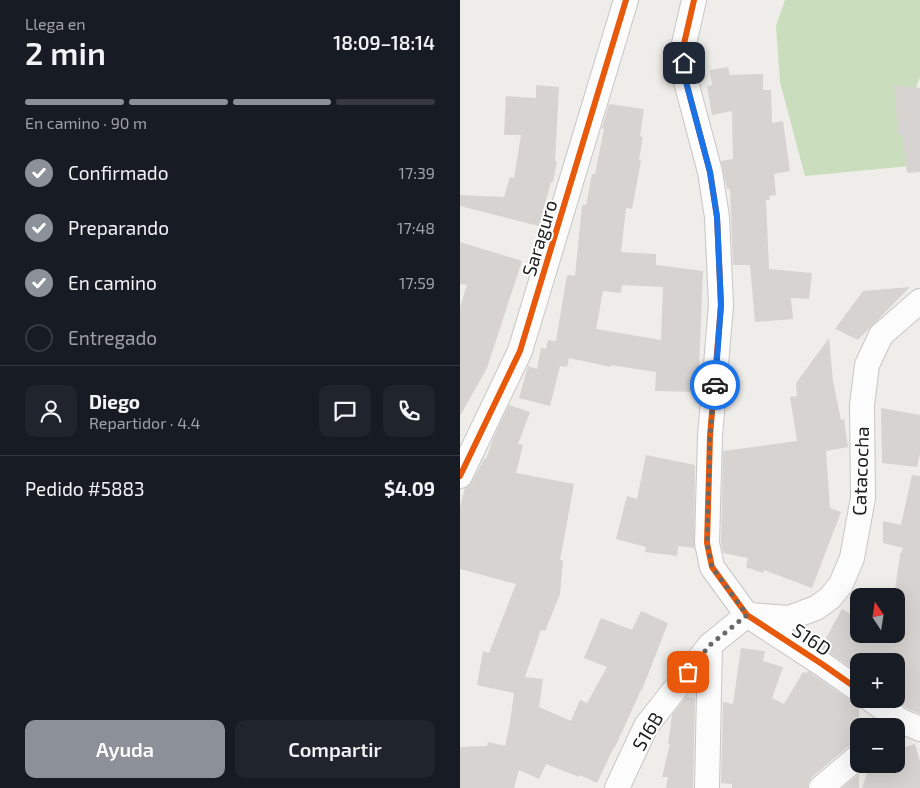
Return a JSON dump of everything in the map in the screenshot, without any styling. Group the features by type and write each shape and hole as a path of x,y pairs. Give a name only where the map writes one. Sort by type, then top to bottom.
{"street":[{"name":"Saraguro","path":"460,476 520,351 626,0"},
{"path":"694,0 683,48 685,78 710,172 717,217 721,305 710,436 707,543 712,567 747,615"},
{"name":"Catacocha","path":"747,615 789,618 816,608 830,598 841,584 852,558 864,498 862,405 866,365 881,335 920,301"},
{"name":"S16B","path":"617,788 646,726 710,645 747,615"},
{"name":"S16D","path":"747,615 850,684"},
{"path":"706,788 710,645"},
{"path":"882,708 896,718"},
{"path":"821,788 850,764"}],"green space":[{"path":"785,0 920,0 920,77 914,94 920,165 805,176 780,82 776,26"}],"building":[{"path":"728,67 730,75 763,74 763,90 771,90 772,123 783,121 790,171 774,174 776,195 769,196 770,200 766,200 769,269 812,273 809,299 791,298 793,319 755,322 750,265 733,265 730,189 727,189 721,161 733,159 732,111 712,115 707,86 712,85 710,70"},
{"path":"536,85 559,87 555,161 557,161 553,182 551,182 539,226 460,206 460,195 504,197 510,177 514,178 521,135 504,135 506,96 536,98"},
{"path":"894,85 920,88 920,172 907,173 902,134 898,134"},
{"path":"609,104 644,109 640,136 643,137 639,160 641,161 632,209 626,208 621,252 656,254 656,265 703,271 698,392 655,391 656,372 611,365 611,367 569,358 567,367 560,366 550,406 519,398 528,366 537,369 541,348 546,349 548,340 556,341 567,275 575,276 582,205 586,205 592,174 595,174 604,129 602,128","holes":["622,285 663,287 661,340 596,329 603,291 621,293"]},
{"path":"460,242 522,261 487,368 460,416 460,307 467,285 460,284"},
{"path":"910,287 858,340 835,329 863,291"},
{"path":"829,338 833,381 841,420 844,419 848,447 826,451 830,508 841,512 812,588 764,570 763,573 746,567 748,558 723,553 721,542 723,451 797,441 790,397 797,396 796,383"},
{"path":"509,405 530,412 518,444 523,445 516,473 574,484 560,560 563,560 560,594 545,631 541,630 525,677 543,679 539,707 571,721 580,700 587,703 607,667 584,658 601,618 632,630 641,611 668,623 642,690 597,783 580,775 579,777 546,764 539,779 519,770 514,788 460,788 460,747 487,746 488,742 505,746 514,693 477,685 483,651 489,653 516,584 460,569 460,506 465,488 472,482 484,459 486,459"},
{"path":"881,408 920,415 920,453 917,467 882,463"},
{"path":"646,455 695,465 694,548 678,546 677,556 645,552 646,547 616,539 627,496 637,499"},
{"path":"912,475 920,476 920,714 905,707 905,653 850,653 850,667 821,647 842,609 850,614 850,643 905,643 905,588 895,588 900,555 903,548 883,543 883,521 901,525"},
{"path":"741,648 765,651 763,661 783,667 772,698 784,704 803,672 807,673 808,671 850,700 850,708 859,708 859,718 850,718 850,745 812,777 808,783 808,788 732,788 732,784 721,783 723,702 733,704"},
{"path":"686,697 695,698 693,788 666,788 668,777 662,777 670,744 668,744 672,715"},
{"path":"915,744 920,761 920,788 862,788 867,773 905,773 905,747"},
{"path":"859,774 859,788 842,788"}],"cycle path":[{"path":"460,476 520,351 626,0"},
{"path":"694,0 683,48 685,78 710,172 717,217 721,305 710,436 707,543 712,567 747,615 850,684"}],"way so far":[{"path":"688,672 710,645 747,615 712,567 707,543 710,436 715,385"}],"route":[{"path":"684,63 685,78 710,172 717,217 721,305 715,385"}]}
